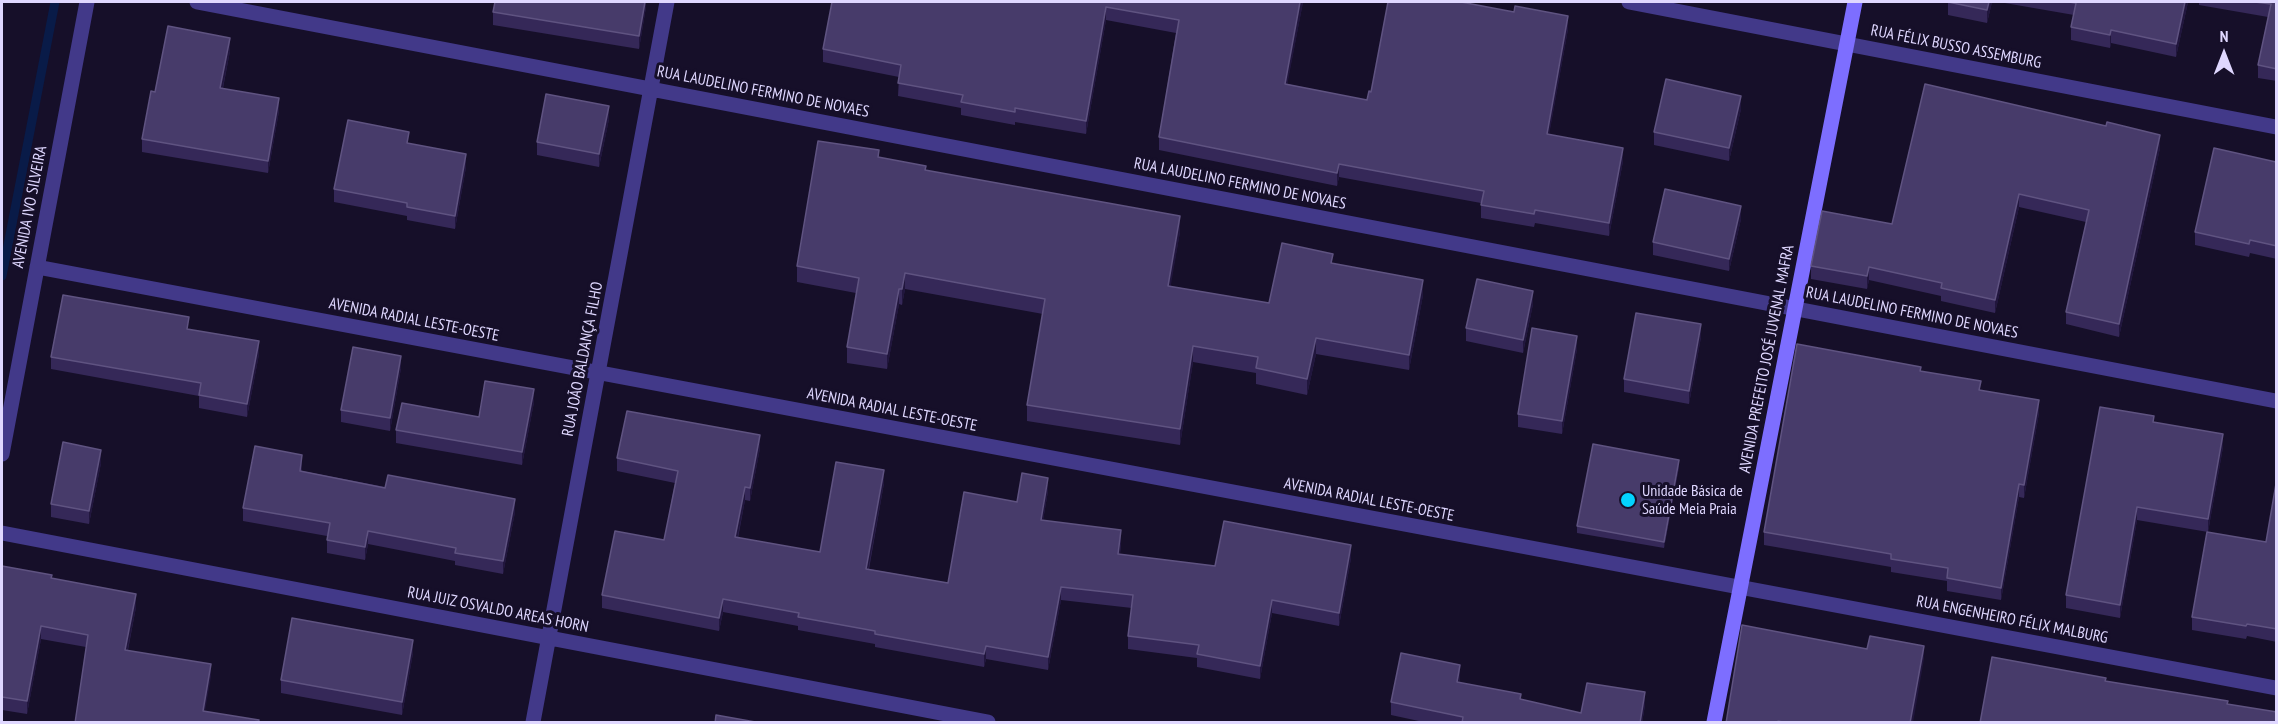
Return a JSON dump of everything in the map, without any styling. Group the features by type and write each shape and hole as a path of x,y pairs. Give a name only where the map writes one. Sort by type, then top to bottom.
{"main road":[{"name":"AVENIDA PREFEITO JOSÉ JUVENAL MAFRA","path":"1714,723 1855,2"}],"street":[{"name":"AVENIDA IVO SILVEIRA","path":"2,454 87,2"},
{"name":"RUA LAUDELINO FERMINO DE NOVAES","path":"197,2 2277,401"},
{"name":"RUA JOÃO BALDANÇA FILHO","path":"533,723 667,2"},
{"name":"RUA FÉLIX BUSSO ASSEMBURG","path":"1629,2 2277,127"},
{"name":"AVENIDA RADIAL LESTE-OESTE","path":"37,267 1740,588"},
{"name":"RUA JUIZ OSVALDO AREAS HORN","path":"2,533 988,723"},
{"name":"RUA ENGENHEIRO FÉLIX MALBURG","path":"1740,588 2277,688"}],"building":[{"path":"495,2 645,2 639,36 493,12"},
{"path":"832,2 1300,2 1285,84 1367,100 1369,91 1371,92 1388,2 1461,2 1514,12 1515,6 1568,16 1547,134 1623,148 1609,223 1535,210 1534,214 1481,205 1484,191 1339,164 1337,173 1159,137 1179,20 1106,7 1086,121 1015,108 1015,112 961,102 963,95 898,83 901,65 823,49"},
{"path":"1948,2 1989,2 1987,10"},
{"path":"2069,2 2185,2 2176,44 2111,30 2110,35 2071,27 2076,3"},
{"path":"2255,2 2277,2 2277,69 2258,65 2271,4"},
{"path":"168,26 230,38 220,88 279,98 268,161 142,139 151,91 155,92"},
{"path":"1666,79 1741,96 1729,148 1654,132"},
{"path":"1925,84 2106,126 2107,122 2160,135 2119,324 2066,312 2089,210 2019,194 1995,300 1941,288 1942,283 1869,267 1867,276 1811,266 1822,211 1892,224"},
{"path":"546,94 609,106 599,154 537,142"},
{"path":"348,120 409,132 407,143 466,154 455,216 407,207 407,203 334,189"},
{"path":"818,141 879,150 878,157 926,166 925,170 1180,216 1168,286 1269,303 1282,243 1333,254 1331,263 1423,280 1409,355 1316,338 1307,379 1256,368 1258,357 1193,346 1180,429 1027,405 1045,299 905,273 902,289 899,289 887,354 847,347 859,278 797,266"},
{"path":"2214,148 2277,161 2277,246 2250,240 2249,244 2195,232"},
{"path":"1665,189 1741,206 1729,259 1653,242"},
{"path":"1477,279 1533,291 1523,340 1466,328"},
{"path":"63,295 189,317 187,329 259,341 247,404 199,395 201,383 51,357"},
{"path":"1636,313 1701,324 1689,391 1624,379"},
{"path":"1532,328 1577,336 1562,421 1518,414"},
{"path":"1797,344 1921,367 1920,371 1981,381 1979,390 2039,400 2024,485 2019,484 2001,588 1947,578 1948,568 1891,559 1891,554 1764,532"},
{"path":"353,347 401,356 390,418 341,410"},
{"path":"485,381 534,389 522,452 396,430 402,403 479,417"},
{"path":"2100,407 2154,416 2153,422 2223,434 2208,519 2137,507 2120,605 2066,595"},
{"path":"627,411 760,435 750,488 745,487 735,537 820,552 836,462 884,470 866,569 948,583 964,492 1017,502 1022,473 1048,478 1041,520 1121,530 1118,554 1215,566 1224,521 1351,545 1339,613 1272,600 1260,666 1197,654 1199,645 1128,636 1133,595 1061,587 1048,657 986,646 984,654 875,634 875,631 798,617 799,613 723,599 719,618 602,595 615,531 664,540 678,471 617,458"},
{"path":"63,442 101,450 89,511 51,504"},
{"name":"Unidade Básica de Saúde Meia Praia","path":"1593,444 1679,460 1664,542 1577,526"},
{"path":"255,446 302,455 300,471 385,488 388,475 515,499 503,561 455,553 456,548 368,531 365,547 327,540 330,523 243,508"},
{"path":"2277,478 2277,629 2192,617 2207,532 2266,542"},
{"path":"2,566 136,594 125,650 211,664 203,711 259,720 258,723 75,723 88,635 41,626 27,701 2,697"},
{"path":"292,618 413,640 402,702 281,680"},
{"path":"1742,625 1867,649 1870,636 1924,646 1910,723 1788,723 1778,721 1777,723 1726,723"},
{"path":"1401,653 1460,665 1457,682 1521,694 1520,699 1581,713 1587,683 1645,692 1640,723 1462,723 1463,717 1391,702"},
{"path":"1992,657 2106,678 2105,681 2228,701 2227,704 2277,712 2277,723 1980,723"},
{"path":"716,715 761,723 715,723"}],"waterway":[{"path":"2,276 55,2"}],"place":[{"name":"Unidade Básica de Saúde Meia Praia","path":"1628,500"}]}
